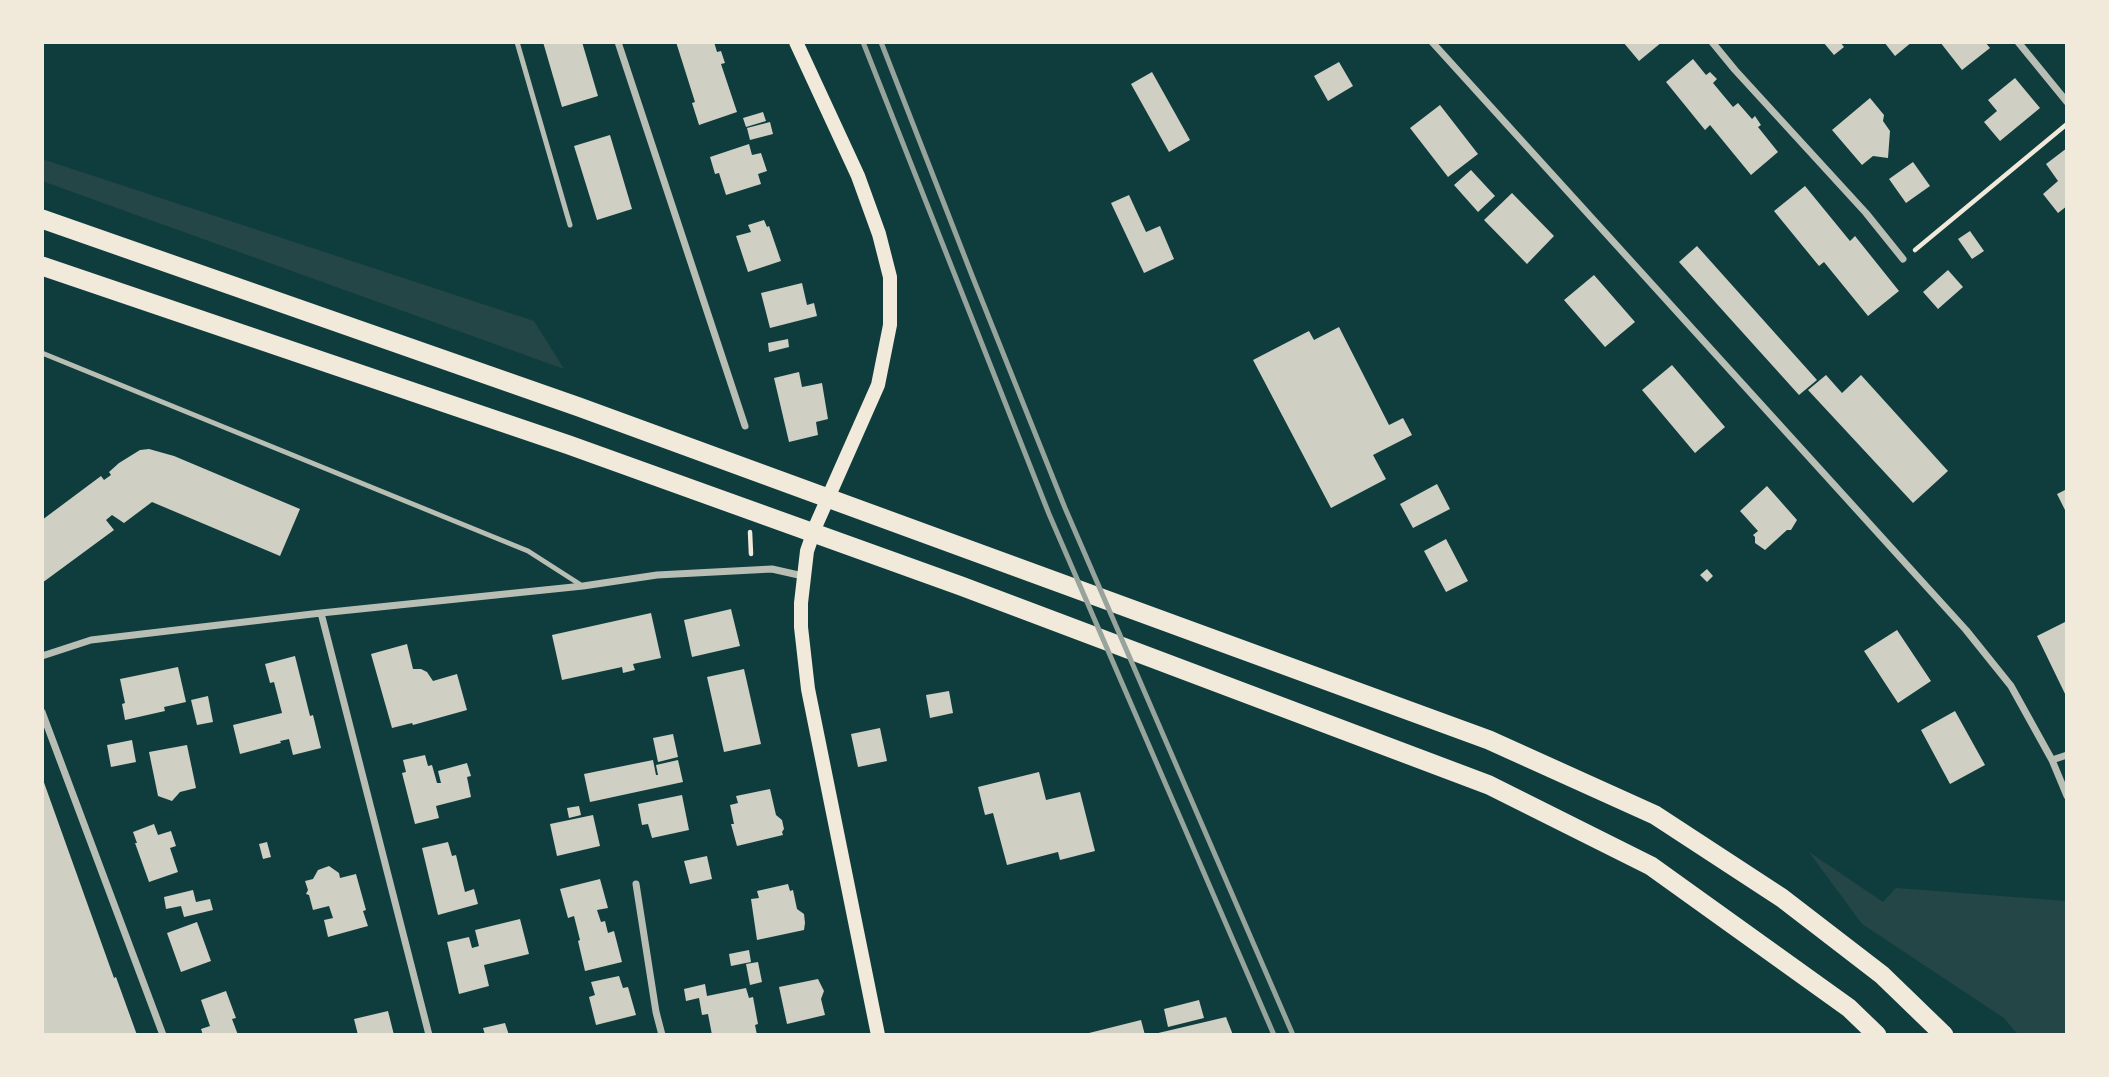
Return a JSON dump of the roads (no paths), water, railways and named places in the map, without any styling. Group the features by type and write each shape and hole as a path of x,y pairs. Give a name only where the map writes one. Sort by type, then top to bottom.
{"highway":[{"path":"42,219 579,407 1489,740 1655,816 1782,898 1882,975 1944,1035"},
{"path":"42,266 569,444 961,586 1489,785 1651,866 1849,1008 1877,1035"}],"main road":[{"path":"796,42 858,176 890,277 890,325 878,385 807,551 801,627 808,689 878,1035"}],"street":[{"path":"618,42 745,426"},
{"path":"1432,42 1966,631 2011,686 2052,760 2067,796"},
{"path":"1712,42 1866,213 1903,259"},
{"path":"2018,42 2067,102"},
{"path":"42,656 91,640 583,586 657,575 772,569 803,576"},
{"path":"321,613 429,1035"},
{"path":"42,712 163,1035"},
{"path":"2052,760 2067,755"},
{"path":"636,884 662,1035"}],"lane":[{"path":"517,42 569,225"},
{"path":"42,353 528,551 583,586"}],"railway":[{"path":"863,42 1049,514 1274,1035"},
{"path":"881,42 1065,508 1293,1035"}]}
